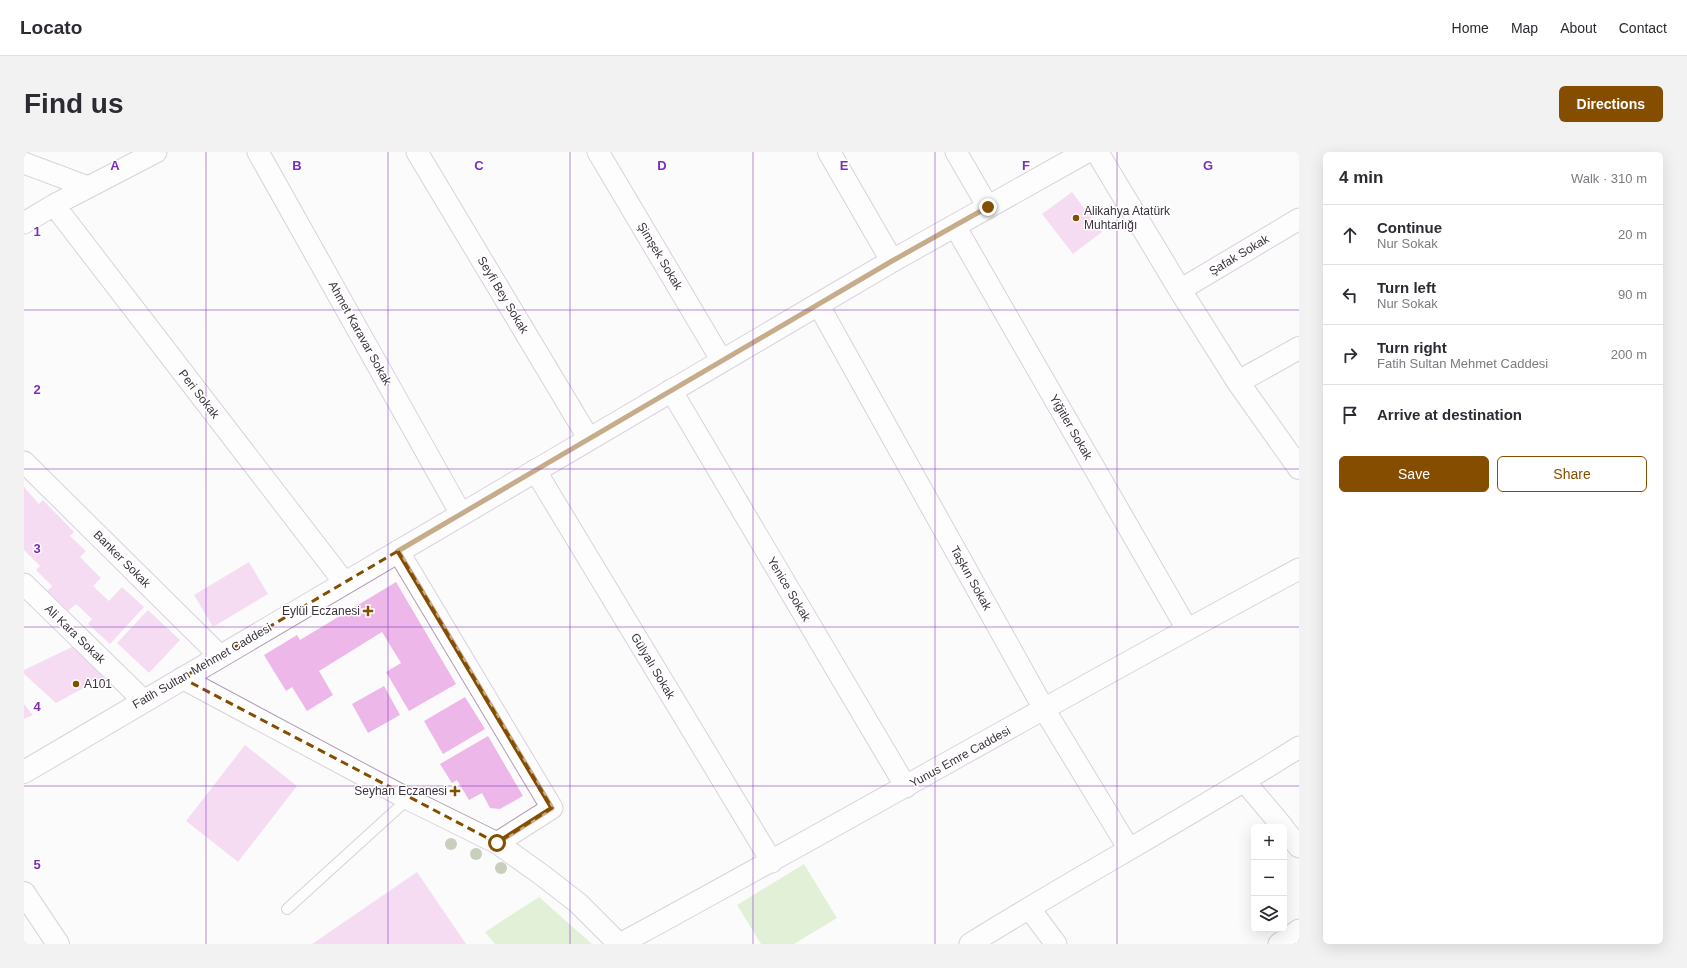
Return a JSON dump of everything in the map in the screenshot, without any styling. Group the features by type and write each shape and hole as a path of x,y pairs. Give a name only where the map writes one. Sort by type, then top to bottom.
{"street":[{"path":"24,223 54,205 156,152"},
{"name":"Ahmet Karavar Sokak","path":"258,152 461,514"},
{"name":"Seyfi Bey Sokak","path":"417,152 589,438"},
{"name":"Şimşek Sokak","path":"598,152 722,361"},
{"path":"829,152 892,261"},
{"path":"956,152 988,207"},
{"name":"Fatih Sultan Mehmet Caddesi","path":"24,772 143,700 589,438 892,261 988,207 1062,158 1086,152"},
{"path":"1097,152 1180,290 1238,382 1299,468"},
{"path":"24,163 88,187"},
{"name":"Peri Sokak","path":"54,205 344,582"},
{"name":"Şafak Sokak","path":"1180,290 1299,219"},
{"name":"Yiğitler Sokak","path":"955,226 1187,629"},
{"name":"Taşkın Sokak","path":"818,304 1044,709 1129,849"},
{"path":"1238,382 1299,348"},
{"name":"Yenice Sokak","path":"671,390 906,787"},
{"name":"Banker Sokak","path":"24,462 220,656"},
{"name":"Gülyalı Sokak","path":"535,470 772,862"},
{"path":"398,551 552,808 497,843"},
{"name":"Yunus Emre Caddesi","path":"619,944 772,862 1187,629 1299,569"},
{"name":"Ali Kara Sokak","path":"24,584 143,700"},
{"path":"182,678 408,800 497,843 578,903 619,944"},
{"path":"970,944 1245,782 1299,747"},
{"path":"1245,782 1280,824"},
{"path":"1287,833 1299,847"},
{"path":"24,893 58,944"},
{"path":"1029,908 1056,944"},
{"path":"1279,944 1299,930"}],"lane":[{"path":"287,908 408,800"}],"highlighted area":[{"path":"398,551 552,808 497,843 182,678"}],"green space":[{"path":"804,864 837,918 794,944 761,944 737,905"},
{"path":"539,897 592,944 495,944 485,932"}],"building":[{"path":"1072,192 1102,232 1073,254 1042,214"},
{"path":"24,487 39,504 43,500 74,532 70,536 86,551 80,557 101,578 93,586 109,601 122,587 144,607 110,644 88,624 92,619 76,604 68,611 47,591 52,586 36,570 40,566 24,550"},
{"path":"249,562 268,594 213,627 194,595"},
{"path":"396,582 456,684 409,711 386,672 401,663 382,632 319,671 333,695 307,711 292,687 286,691 264,655 297,635 300,640"},
{"path":"148,610 180,640 149,673 117,643"},
{"path":"74,646 106,676 56,703 24,674 24,670"},
{"path":"384,686 400,715 368,733 352,704"},
{"path":"465,697 485,729 443,754 424,721"},
{"path":"24,704 33,715 24,719"},
{"path":"488,736 523,796 500,809 490,808 482,793 469,800 457,780 452,783 440,764"},
{"path":"245,745 297,786 238,862 186,821"},
{"path":"417,872 466,944 312,944"}],"place":[{"name":"Alikahya Atatürk Muhtarlığı","path":"1076,218"},
{"name":"Eylül Eczanesi","path":"368,611"},
{"name":"A101","path":"76,684"},
{"name":"Seyhan Eczanesi","path":"455,791"}],"route":[{"path":"497,843 552,808 398,551 892,261 988,207"}]}
